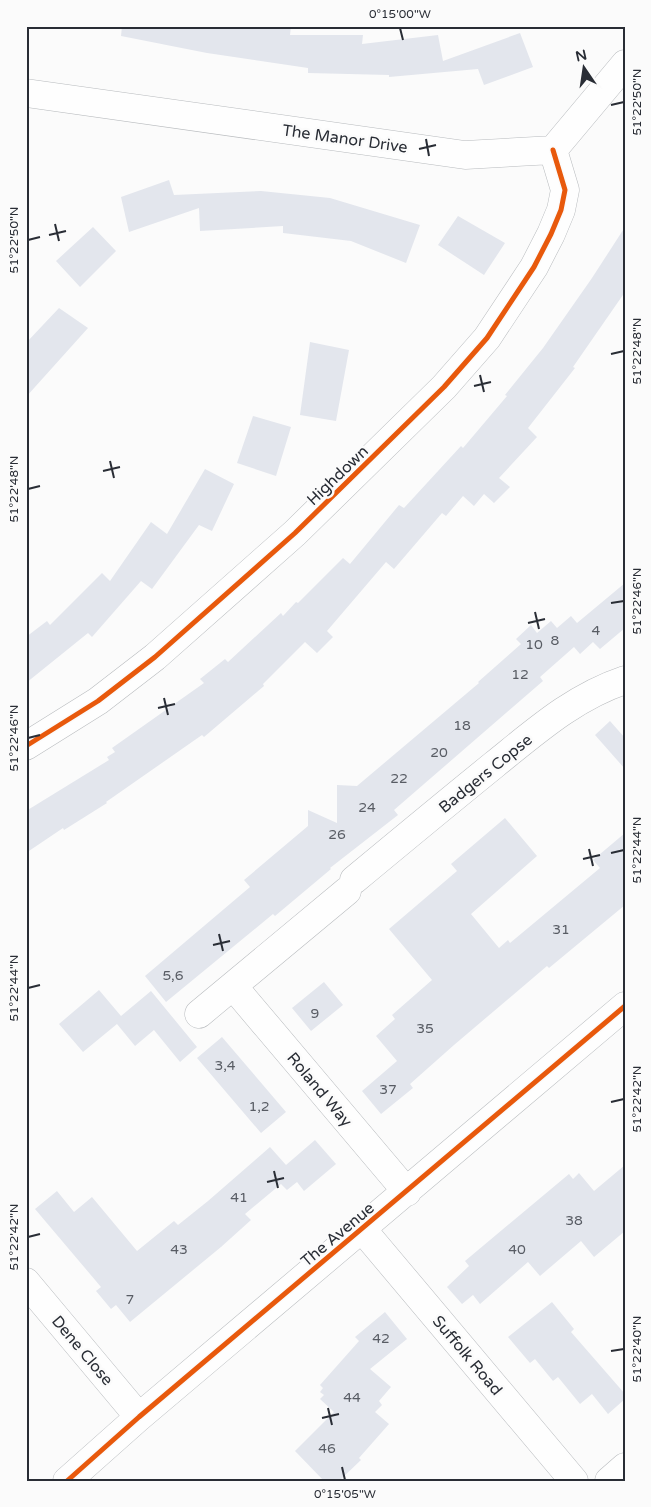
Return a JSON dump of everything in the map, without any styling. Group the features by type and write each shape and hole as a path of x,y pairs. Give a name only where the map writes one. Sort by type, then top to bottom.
{"street":[{"path":"553,150 625,64"},
{"name":"The Manor Drive","path":"26,94 465,155 553,150"},
{"name":"Highdown","path":"26,746 98,701 155,657 295,533 444,387 487,338 534,267 551,234 561,210 564,190 553,150"},
{"name":"Badgers Copse","path":"233,986 554,716 596,691 625,680"},
{"path":"198,1014 233,986"},
{"name":"Roland Way","path":"233,986 407,1192"},
{"name":"The Avenue","path":"66,1481 139,1417 625,1006"},
{"name":"Suffolk Road","path":"362,1229 574,1481"},
{"name":"Dene Close","path":"26,1282 139,1417"},
{"path":"610,1481 625,1467"}],"building":[{"path":"122,26 291,26 290,35 363,35 362,44 438,35 443,61 520,33 533,67 484,85 478,69 389,77 389,75 308,73 308,68 207,53 121,36"},
{"path":"169,180 174,195 261,191 330,198 420,225 406,263 351,241 283,233 283,226 200,231 199,208 129,232 121,197"},
{"path":"458,216 505,243 484,275 438,245"},
{"path":"93,227 116,251 80,287 56,261"},
{"path":"625,227 625,292 573,367 575,368 528,428 537,437 499,478 510,487 494,503 484,494 474,506 463,496 446,516 442,513 394,569 386,562 327,631 333,637 317,653 305,642 263,684 264,686 204,737 202,735 107,803 64,830 63,828 26,853 26,811 109,760 107,757 115,752 112,748 204,683 200,679 225,659 228,662 281,613 283,616 343,558 350,564 399,505 404,508 461,446 463,448 507,396 505,395 543,348"},
{"path":"59,308 88,328 26,397 26,343"},
{"path":"310,342 349,350 336,421 300,415"},
{"path":"253,416 291,427 276,476 237,463"},
{"path":"205,469 234,484 212,531 199,525 152,589 141,581 92,637 88,633 26,683 26,637 47,621 50,625 102,573 110,581 151,522 167,534"},
{"path":"625,583 625,628 600,649 593,642 580,654 574,647 540,677 543,681 394,810 398,815 166,1002 145,976 250,887 244,880 308,826 308,810 337,823 337,785 357,786 479,683 521,644 516,639 531,625 537,633 551,621 557,628 571,616 577,623"},
{"path":"610,721 625,738 625,769 595,735"},
{"path":"505,818 537,856 471,914 499,948 508,940 510,943 600,868 593,860 625,833 625,905 549,968 547,966 454,1045 410,1084 413,1088 381,1114 362,1091 397,1061 376,1036 395,1019 392,1015 432,980 389,929 457,871 451,864"},
{"path":"324,982 343,1005 311,1031 292,1008"},
{"path":"99,990 121,1016 151,991 197,1047 180,1062 154,1030 135,1046 117,1024 83,1052 59,1024"},
{"path":"222,1037 286,1112 261,1133 197,1058"},
{"path":"315,1140 336,1164 304,1191 297,1182 287,1190 281,1184 245,1214 251,1220 130,1322 116,1305 111,1309 96,1291 101,1287 35,1209 57,1191 74,1212 92,1197 137,1251 174,1221 178,1225 270,1147 286,1165"},
{"path":"625,1165 625,1231 594,1257 581,1241 540,1276 528,1262 480,1304 473,1295 462,1304 447,1287 469,1266 465,1261 569,1174 573,1179 579,1173 594,1191"},
{"path":"552,1302 574,1329 571,1332 625,1394 625,1399 608,1414 592,1394 580,1404 558,1377 553,1381 535,1359 530,1363 508,1337"},
{"path":"385,1312 407,1339 370,1369 391,1387 379,1401 382,1405 375,1412 389,1424 359,1458 361,1460 339,1481 324,1481 295,1451 334,1412 320,1399 324,1395 320,1392 323,1388 320,1385 359,1341 355,1337"}],"cycle path":[{"path":"26,746 98,701 155,657 295,533 444,387 487,338 534,267 551,234 561,210 565,190 553,150"},
{"path":"67,1481 139,1417 625,1006"}]}
